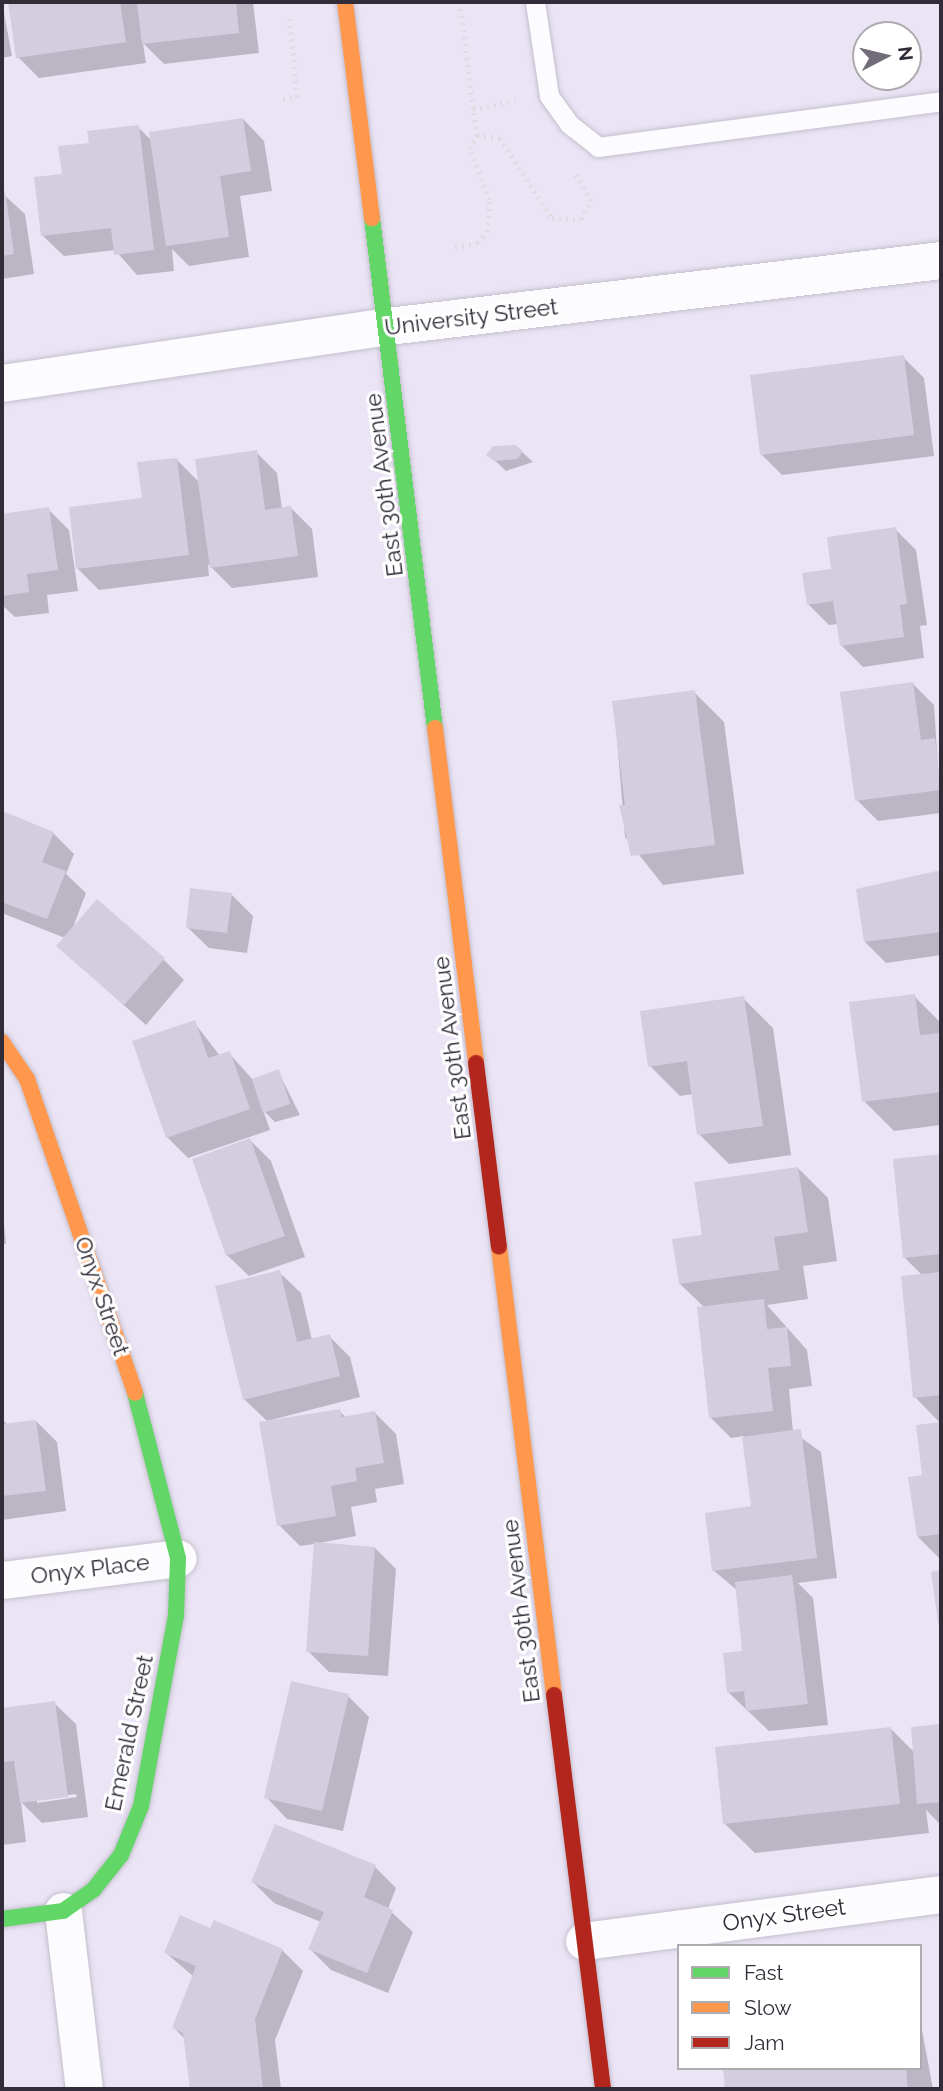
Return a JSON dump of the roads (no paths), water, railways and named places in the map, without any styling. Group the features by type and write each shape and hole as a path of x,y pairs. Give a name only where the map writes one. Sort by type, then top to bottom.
{"main road":[{"name":"East 30th Avenue","path":"345,2 388,326 603,2089"},
{"name":"Onyx Street","path":"2,1042 27,1079 145,1422 171,1505 178,1558"},
{"name":"Emerald Street","path":"2,1919 63,1911 94,1889 121,1855 141,1805 176,1616 178,1558"}],"street":[{"name":"University Street","path":"2,383 388,326 941,260"},
{"name":"Onyx Place","path":"2,1580 178,1558"},
{"name":"Onyx Street","path":"584,1941 941,1894"},
{"path":"63,1911 84,2089"}],"lane":[{"path":"535,2 549,96 569,124 597,146 941,101"}]}
